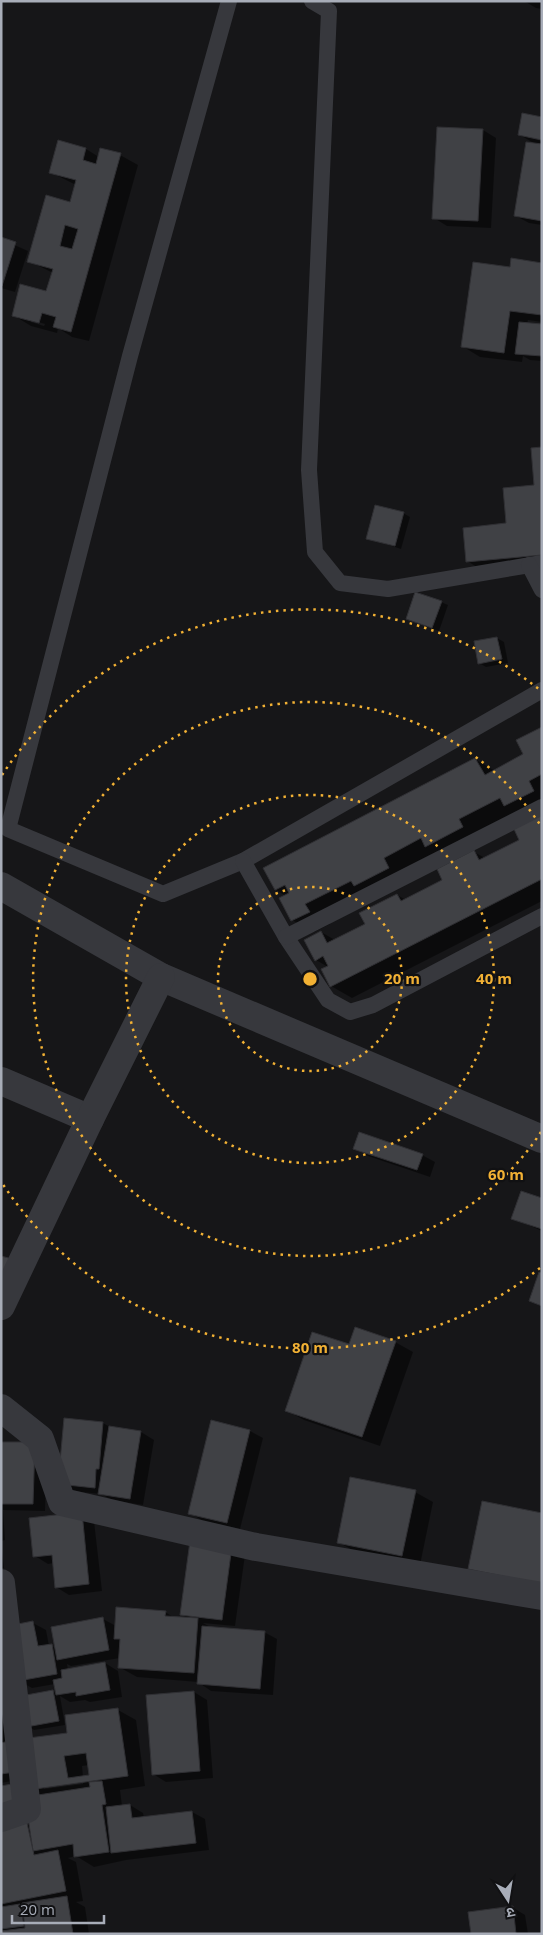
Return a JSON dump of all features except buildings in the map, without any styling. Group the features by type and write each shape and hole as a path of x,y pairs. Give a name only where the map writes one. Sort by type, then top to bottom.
{"street":[{"path":"1,886 162,977 542,1140"},
{"path":"1,1306 90,1119 162,977"},
{"path":"1,1081 90,1119"},
{"path":"1,1408 40,1439 62,1502 256,1547 542,1596"},
{"path":"1,1583 27,1808 1,1818"}],"lane":[{"path":"229,1 130,356 8,829 163,894 243,861 542,690"},
{"path":"312,1 329,11 309,470 315,552 340,584 388,588 535,564 542,590"},
{"path":"286,937 542,807"},
{"path":"243,861 286,937 328,1000 350,1012 373,1005 542,916"}]}
